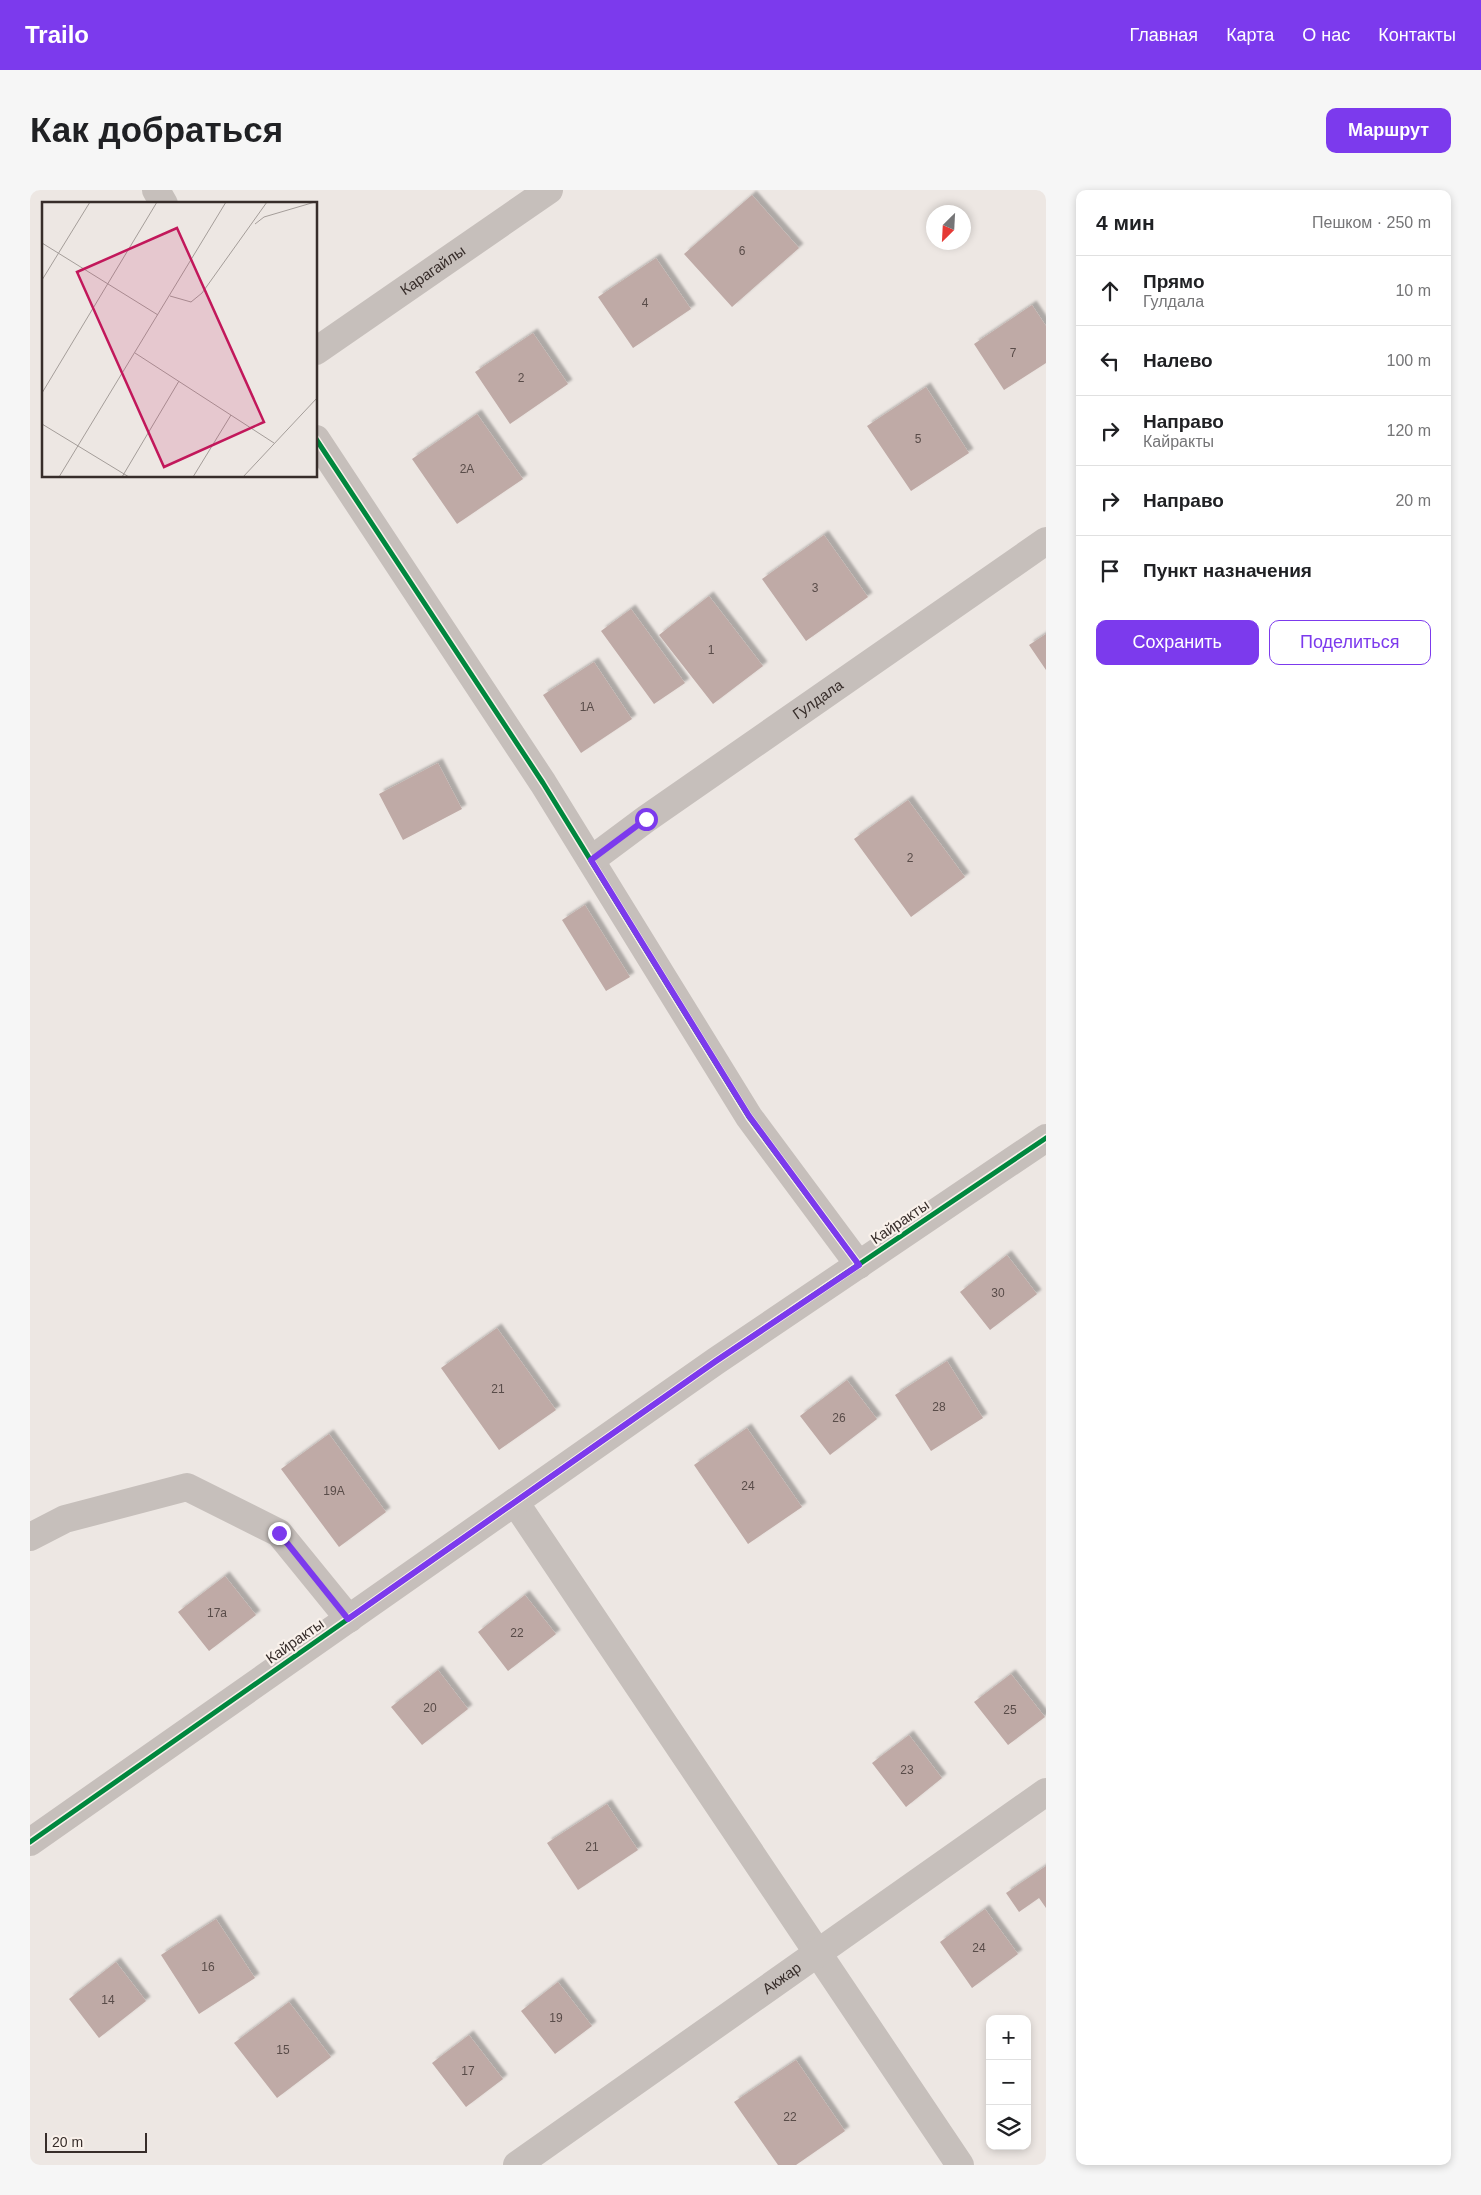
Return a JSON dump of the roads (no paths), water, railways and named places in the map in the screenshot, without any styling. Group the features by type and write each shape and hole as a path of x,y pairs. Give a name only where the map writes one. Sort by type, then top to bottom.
{"street":[{"path":"156,190 163,202"},
{"name":"Карагайлы","path":"318,350 549,190"},
{"path":"318,442 537,774 749,1116 859,1265"},
{"name":"Гулдала","path":"591,860 646,819 1046,541"},
{"name":"Кайракты","path":"30,1842 716,1361 1046,1138"},
{"path":"30,1537 65,1519 187,1487 279,1533 348,1619"},
{"path":"515,1502 960,2165"},
{"name":"Акжар","path":"517,2165 1046,1792"}]}
